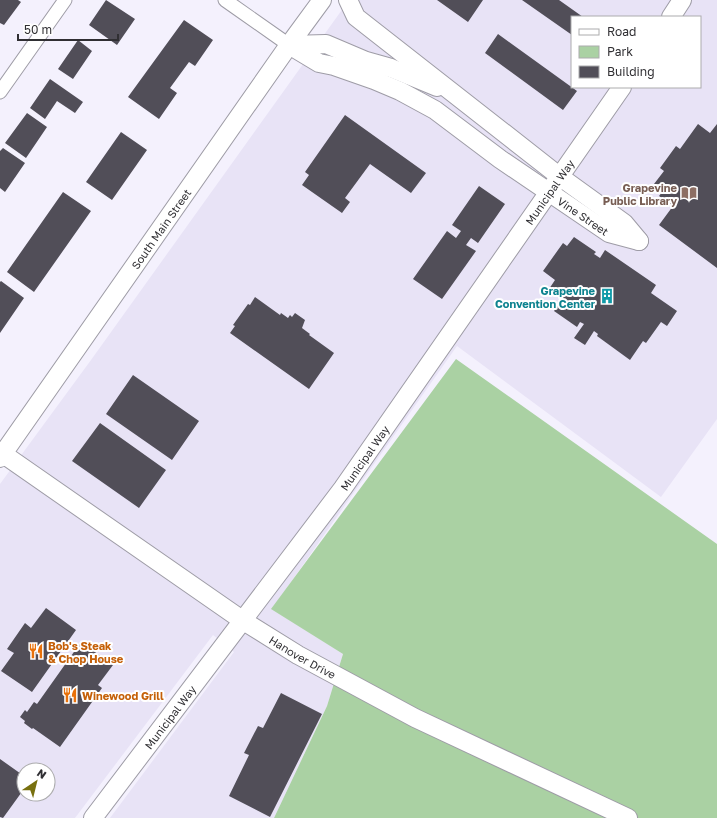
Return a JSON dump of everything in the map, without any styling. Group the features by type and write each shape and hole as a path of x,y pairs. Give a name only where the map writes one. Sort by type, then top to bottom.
{"street":[{"path":"0,92 65,0"},
{"name":"Vine Street","path":"225,0 289,45 319,63 334,66 374,80 400,91 435,110 500,159 609,233 639,240 624,223 559,176 356,17 348,0"},
{"name":"South Main Street","path":"1,456 322,0"},
{"path":"672,16 682,0"},
{"name":"Vine Street","path":"289,45 326,44 366,61 391,68 456,95"},
{"name":"Municipal Way","path":"93,818 343,488 621,88"},
{"name":"Hanover Drive","path":"1,456 242,620 298,655 415,718 628,818"}],"shaded area":[{"path":"349,0 717,0 717,419 661,497 457,346 272,609 343,654 327,706 274,818 110,818 234,652 213,635 75,818 0,818 0,484 91,360"}],"green space":[{"path":"456,359 717,544 717,818 274,818 327,706 343,654 271,609"}],"building":[{"path":"0,0 18,0 21,2 4,25 0,23"},
{"path":"106,0 135,19 117,45 89,25"},
{"path":"437,0 483,0 468,22"},
{"path":"522,0 559,0 582,16 571,16 571,34"},
{"path":"184,20 213,40 195,66 189,62 170,88 177,93 159,119 128,97"},
{"path":"498,34 577,91 563,110 485,53"},
{"path":"78,40 92,51 73,79 58,69"},
{"path":"50,79 83,102 75,113 57,101 45,119 30,108"},
{"path":"27,113 47,127 26,158 5,143"},
{"path":"345,115 426,173 411,193 370,164 345,198 350,202 342,213 302,185 309,175 305,172"},
{"name":"Grapevine Public Library","path":"698,124 710,133 717,124 717,268 659,225 673,206 659,196 663,191 654,184 664,171 660,168 676,146 680,149"},
{"path":"121,132 147,150 112,200 86,182"},
{"path":"3,148 25,163 5,192 0,188 0,151"},
{"path":"479,186 505,204 478,243 471,238 466,245 476,251 442,299 413,279 447,231 456,238 461,231 452,225"},
{"path":"63,192 91,211 34,292 7,272"},
{"name":"Grapevine Convention Center","path":"574,237 596,252 594,254 600,258 605,250 656,285 651,293 677,311 667,326 661,322 646,343 643,341 630,360 597,336 598,334 594,331 585,345 574,338 584,324 580,322 577,327 554,311 563,299 549,289 555,280 543,271 563,243 567,246"},
{"path":"1,281 24,298 0,333 0,282"},
{"path":"255,297 280,315 281,313 288,318 290,315 292,317 295,313 305,320 302,328 310,334 309,335 334,353 309,389 230,333 235,326 233,325"},
{"path":"133,375 199,421 172,460 106,414"},
{"path":"100,423 166,470 139,508 72,461"},
{"name":"Bob's Steak & Chop House","path":"46,608 76,630 32,692 1,671 14,653 7,649 25,623 31,628"},
{"name":"Winewood Grill","path":"81,642 113,665 98,685 102,688 60,747 24,723 25,721 20,717 25,710 27,712 34,702 37,704"},
{"path":"281,693 322,714 270,817 229,796 249,755 244,753 258,726 263,728"},
{"path":"0,759 16,770 16,800 3,818 0,817"}],"place":[{"name":"Grapevine Public Library","path":"689,193"},
{"name":"Grapevine Convention Center","path":"607,296"},
{"name":"Bob's Steak & Chop House","path":"36,651"},
{"name":"Winewood Grill","path":"70,695"}]}
